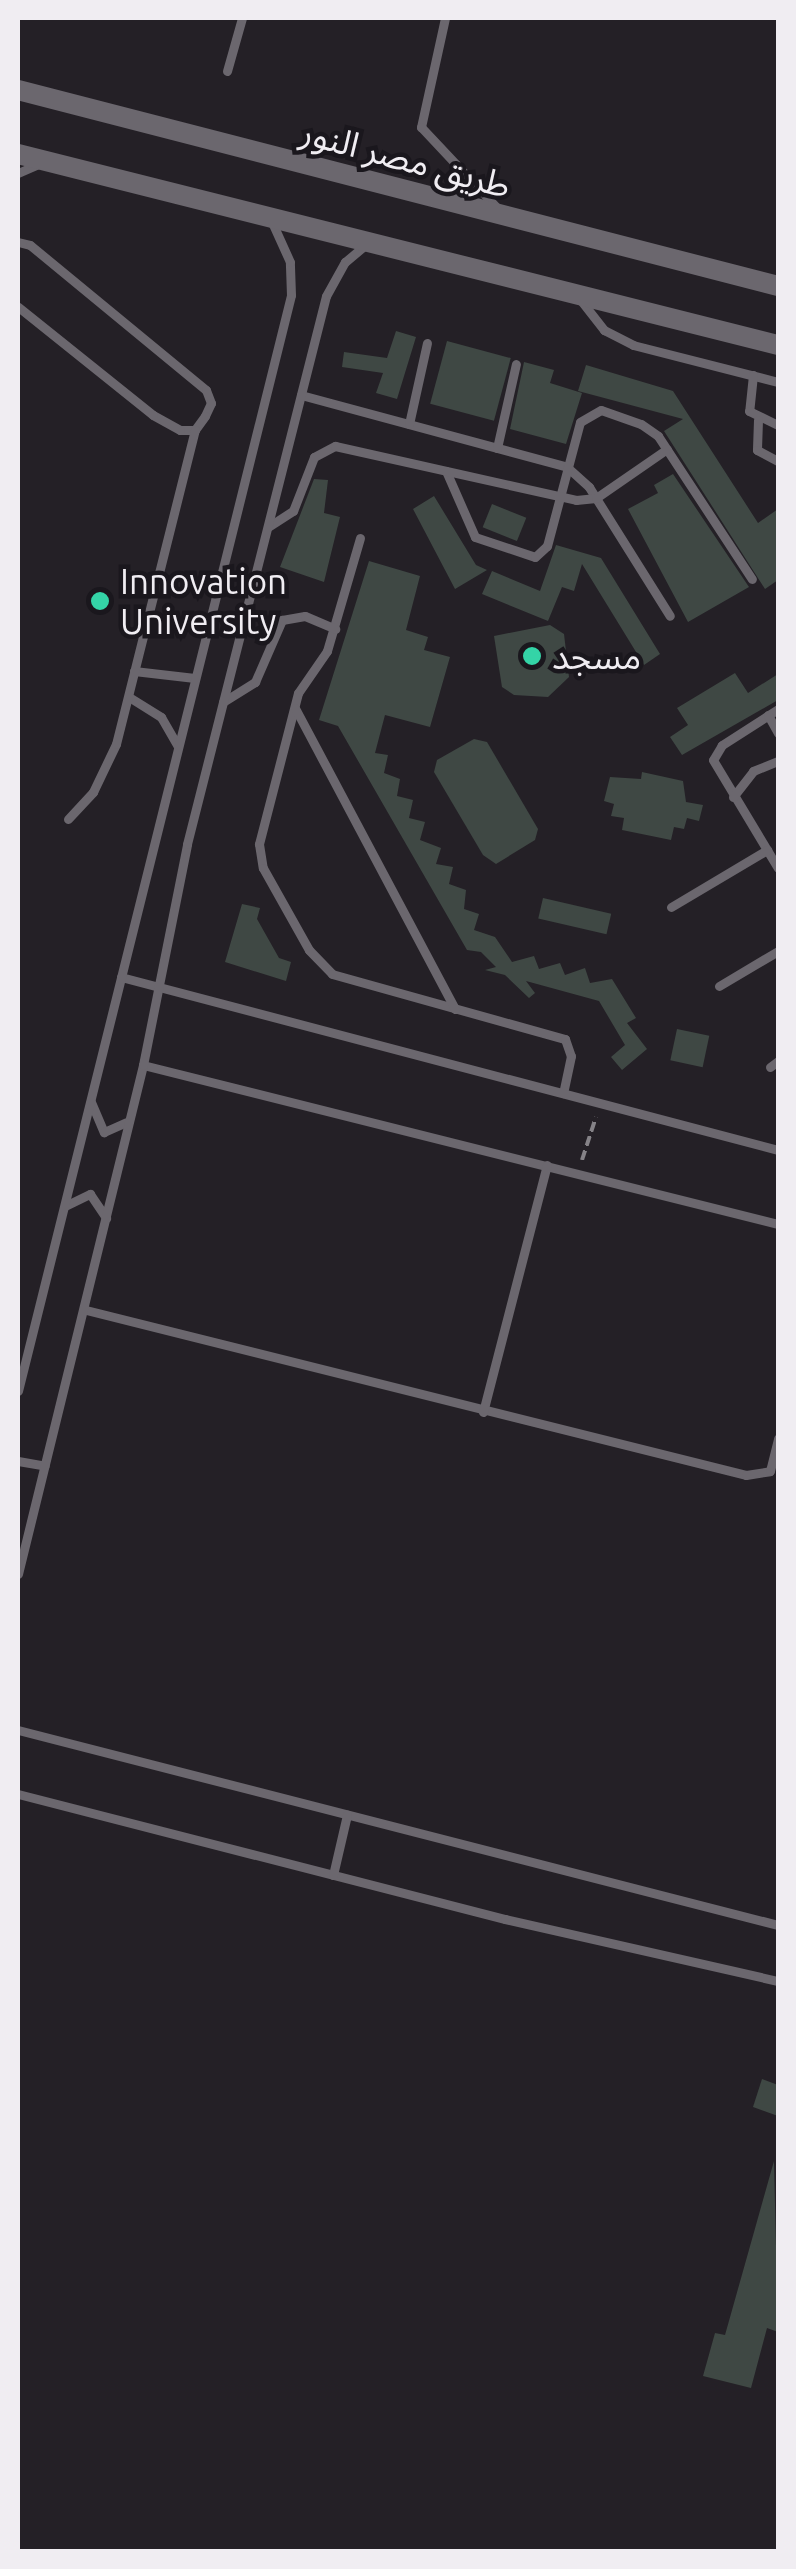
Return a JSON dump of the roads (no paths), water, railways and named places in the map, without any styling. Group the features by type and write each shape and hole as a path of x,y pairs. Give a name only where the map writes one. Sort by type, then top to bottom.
{"street":[{"name":"طريق مصر النور","path":"18,90 778,286"},
{"path":"18,154 778,345"}],"lane":[{"path":"227,71 242,18"},
{"path":"445,18 421,127 507,218"},
{"path":"18,173 44,161"},
{"path":"18,1391 291,295 290,262 269,218"},
{"path":"18,242 30,245 206,390 211,403 195,430 129,697 92,792 68,819"},
{"path":"18,1574 86,1310 224,702 301,395 331,285 368,243"},
{"path":"578,295 594,320 618,339 778,382"},
{"path":"18,308 153,416 180,430 195,430"},
{"path":"409,424 427,343"},
{"path":"496,448 516,364"},
{"path":"753,375 746,404 758,420 757,450 778,461"},
{"path":"301,395 567,466 596,498 670,616"},
{"path":"446,471 475,537 535,557 544,550 580,422 595,411 647,426 752,579"},
{"path":"758,420 778,425"},
{"path":"268,527 293,510 314,457 327,448 446,471 558,499 596,498 667,450"},
{"path":"360,538 335,628 294,708 259,844 263,868 309,950 332,974 565,1039 570,1056 562,1093"},
{"path":"224,702 254,682 282,620 304,616 335,628"},
{"path":"134,671 195,678"},
{"path":"129,697 162,717 178,747"},
{"path":"294,708 455,1010"},
{"path":"778,709 714,754 714,767 778,868"},
{"path":"768,715 778,733"},
{"path":"734,798 753,771 778,761"},
{"path":"671,906 767,850"},
{"path":"719,986 778,951"},
{"path":"120,977 778,1150"},
{"path":"143,1065 778,1224"},
{"path":"90,1100 104,1132 120,1130 130,1117"},
{"path":"483,1412 547,1165"},
{"path":"63,1208 90,1194 107,1220"},
{"path":"86,1310 746,1475 770,1471 778,1438"},
{"path":"18,1461 46,1466"},
{"path":"18,1730 778,1925"},
{"path":"18,1794 333,1875 778,1981"},
{"path":"333,1875 347,1814"}],"place":[{"name":"Innovation University","path":"100,601"},
{"name":"مسجد","path":"532,656"}]}
